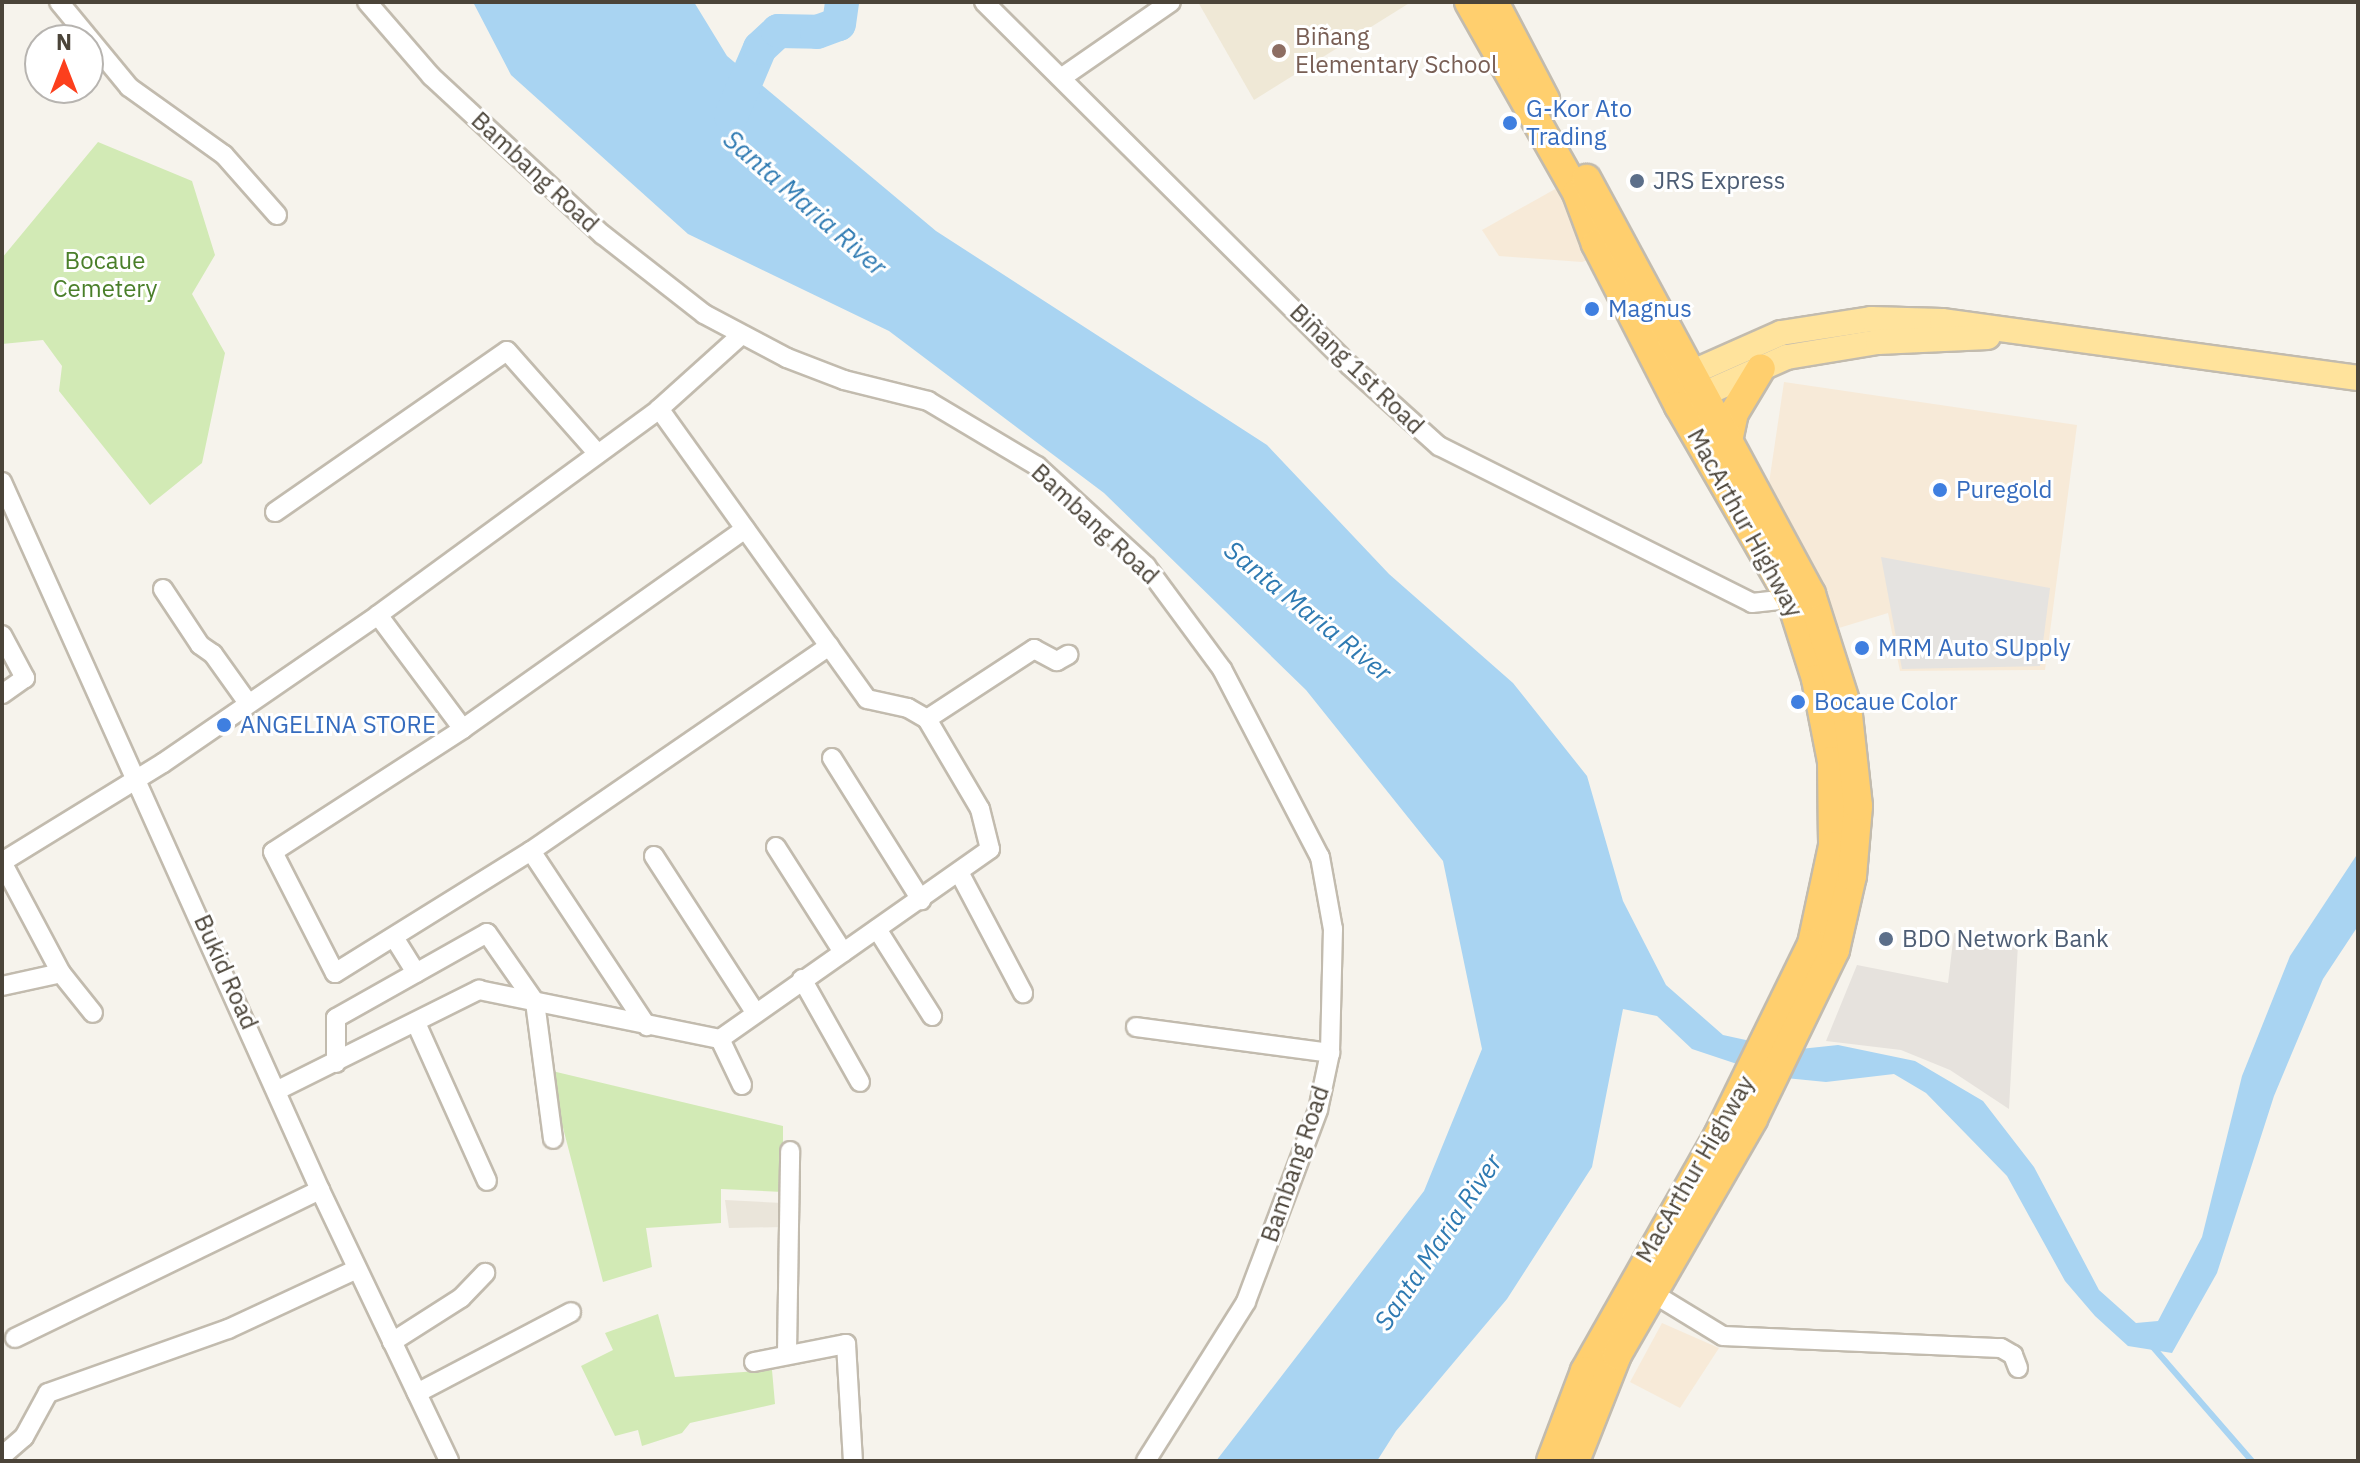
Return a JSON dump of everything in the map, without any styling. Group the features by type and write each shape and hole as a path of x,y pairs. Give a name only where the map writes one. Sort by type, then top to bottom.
{"highway":[{"name":"MacArthur Highway","path":"1469,2 1577,193 1596,244 1686,388 1728,441 1801,597 1847,707 1858,806 1849,891 1835,950 1803,994 1742,1114 1642,1286 1585,1371 1551,1461"},
{"name":"MacArthur Highway","path":"1494,2 1686,388 1801,597"},
{"path":"1728,441 1734,413 1761,368"},
{"name":"MacArthur Highway","path":"1575,1461 1642,1286"}],"main road":[{"path":"1686,388 1781,333 1871,319 1942,321 2358,378"},
{"path":"1686,388 1761,368 1787,357 1878,342 1971,339 2018,332"}],"street":[{"path":"59,2 129,87 224,155 277,215"},
{"name":"Bambang Road","path":"367,2 431,76 603,235 739,337 844,380 899,391 958,416 1037,466 1146,566 1222,669 1320,857 1333,929 1330,1053 1318,1110 1246,1302 1146,1461"},
{"name":"Biñang 1st Road","path":"984,2 1064,76 1350,366 1439,446 1752,603 1801,597"},
{"path":"1064,76 1171,2"},
{"path":"93,1013 61,973 2,862 163,763 378,615 659,409 739,337"},
{"path":"275,512 507,351 598,454"},
{"path":"292,1083 479,990 720,1039 802,979 985,856 990,837 980,809 927,719 908,708 867,699 659,409"},
{"name":"Bukid Road","path":"2,482 140,776 292,1083 320,1190 357,1269 404,1336 449,1461"},
{"path":"745,529 463,729 273,852 335,973 395,939 531,851 829,646"},
{"path":"163,589 200,645 213,654 248,703"},
{"path":"378,615 463,729"},
{"path":"2,635 25,678 2,694"},
{"path":"927,719 1034,649 1057,661 1068,655"},
{"path":"832,758 921,900"},
{"path":"776,847 843,952"},
{"path":"531,851 647,1026"},
{"path":"654,856 755,1012"},
{"path":"960,874 1023,993"},
{"path":"877,929 932,1016"},
{"path":"336,1063 336,1018 487,933 535,1002 553,1139"},
{"path":"395,939 416,973"},
{"path":"2,986 61,973"},
{"path":"802,979 860,1082"},
{"path":"416,1023 487,1181"},
{"path":"1136,1027 1330,1053"},
{"path":"720,1039 742,1085"},
{"path":"787,1353 790,1151"},
{"path":"15,1338 320,1190"},
{"path":"2,1456 24,1437 48,1393 228,1329 357,1269"},
{"path":"404,1336 461,1298 485,1273"},
{"path":"1642,1286 1723,1336 2001,1348 2013,1355 2018,1368"},
{"path":"422,1391 571,1312"},
{"path":"754,1362 787,1353 846,1344 853,1461"}],"shaded area":[{"name":"Biñang Elementary School","path":"1198,2 1411,2 1254,100"},
{"path":"1557,188 1597,257 1582,262 1499,256 1482,230"},
{"path":"1784,382 2077,425 2045,670 1900,671 1888,613 1839,628 1769,483"},
{"path":"1881,557 2050,588 2040,666 1902,669"},
{"path":"1954,933 2018,944 2009,1109 1950,1070 1901,1050 1826,1041 1857,965 1948,983"},
{"path":"725,1200 782,1203 783,1227 729,1228"},
{"path":"1662,1323 1719,1348 1680,1408 1630,1382"}],"green space":[{"name":"Bocaue Cemetery","path":"98,142 192,181 215,255 192,294 225,353 202,463 150,505 59,391 62,366 43,340 2,344 2,258"},
{"path":"548,1070 783,1126 783,1192 721,1189 721,1223 646,1228 652,1267 603,1282"},
{"path":"658,1314 675,1377 772,1370 775,1404 690,1423 682,1433 642,1446 638,1430 615,1436 581,1366 613,1350 605,1333"}],"water":[{"name":"Santa Maria River","path":"473,2 694,2 727,56 936,231 1267,445 1389,574 1513,683 1587,776 1623,901 1666,985 1723,1035 1791,1050 1838,1045 1915,1061 1983,1101 2034,1167 2099,1290 2136,1323 2158,1321 2202,1237 2242,1076 2290,956 2358,853 2358,926 2323,979 2274,1096 2217,1273 2172,1353 2128,1346 2095,1316 2065,1281 2007,1176 1926,1093 1894,1074 1826,1082 1776,1077 1692,1049 1657,1016 1623,1009 1592,1167 1507,1299 1396,1431 1377,1461 1216,1461 1424,1191 1482,1049 1443,861 1306,690 1104,493 889,331 688,234 511,75"}],"waterway":[{"name":"Santa Maria River","path":"731,116 760,48 778,31 817,32 839,24 842,2"},
{"path":"2152,1346 2252,1461"}],"place":[{"name":"Biñang Elementary School","path":"1279,51"},
{"name":"G-Kor Ato Trading","path":"1510,123"},
{"name":"JRS Express","path":"1637,181"},
{"name":"Magnus","path":"1592,309"},
{"name":"Puregold","path":"1940,490"},
{"name":"MRM Auto SUpply","path":"1862,648"},
{"name":"Bocaue Color","path":"1798,702"},
{"name":"ANGELINA STORE","path":"224,725"},
{"name":"BDO Network Bank","path":"1886,939"}]}
